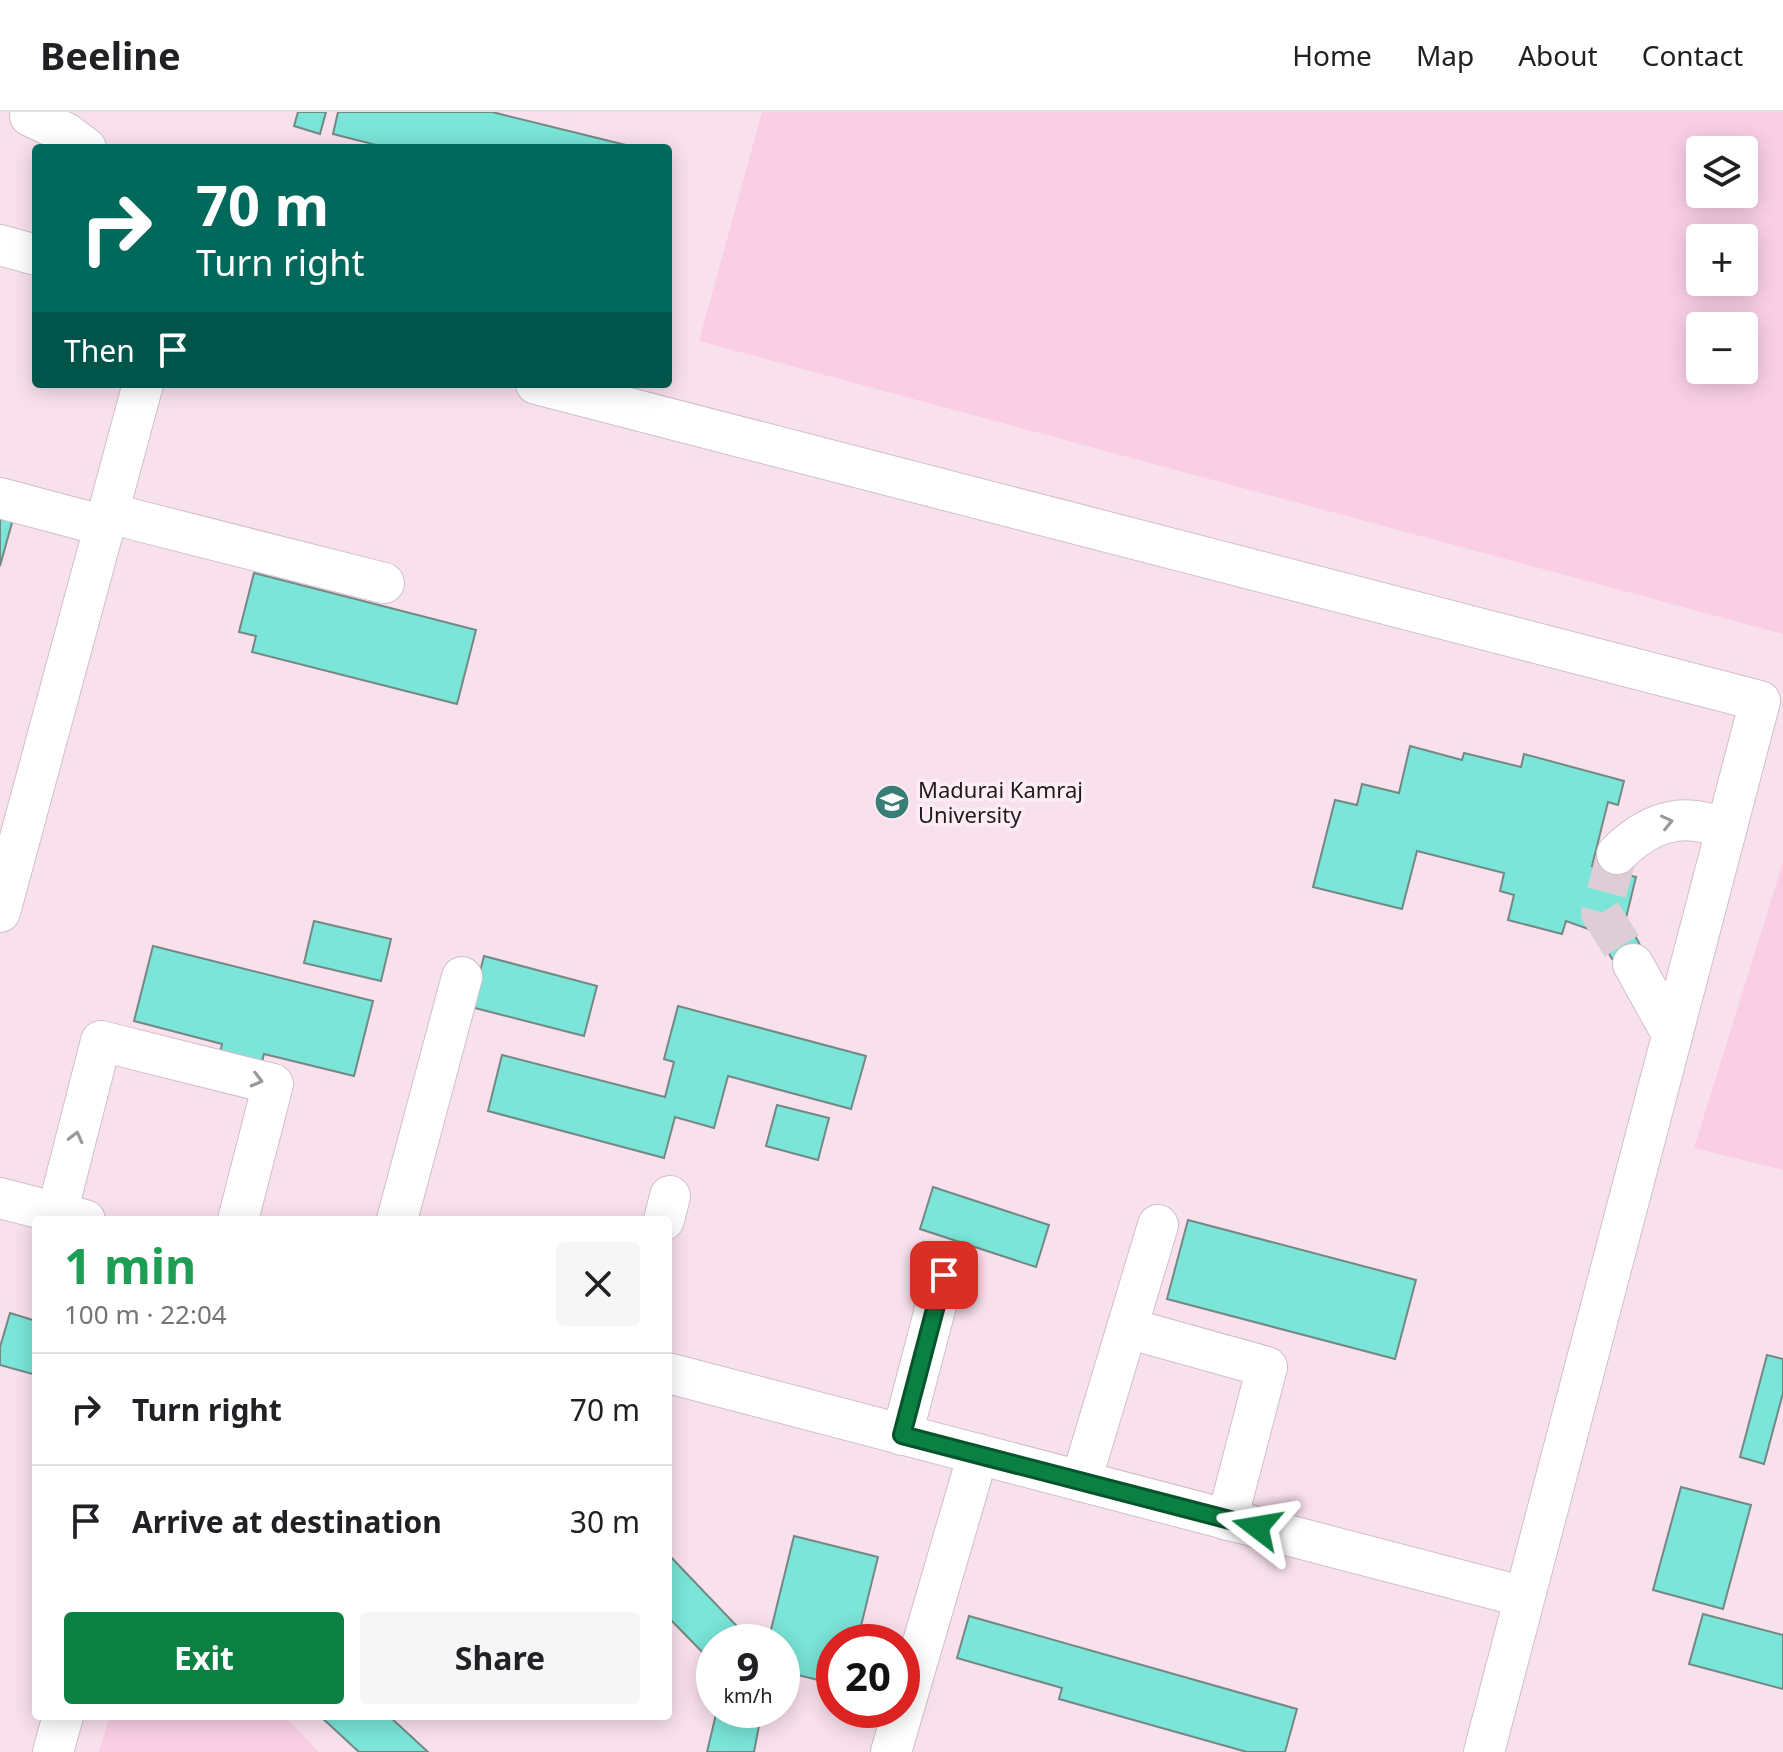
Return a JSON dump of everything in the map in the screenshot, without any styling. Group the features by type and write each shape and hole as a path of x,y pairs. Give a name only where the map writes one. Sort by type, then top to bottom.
{"lane":[{"path":"30,116 66,133 81,144"},
{"path":"0,245 32,254"},
{"path":"0,912 142,388"},
{"path":"568,388 592,391 1760,701 1484,1752"},
{"path":"0,498 384,583"},
{"path":"1617,854 1636,835 1673,820 1699,820 1726,830"},
{"path":"1633,964 1672,1034"},
{"path":"398,1216 462,977"},
{"path":"0,1198 71,1216 101,1041 273,1084 239,1216"},
{"path":"1081,1481 1158,1225"},
{"path":"902,1435 944,1275"},
{"path":"1127,1328 1267,1367 1227,1520"},
{"path":"672,1374 1524,1597"},
{"path":"891,1752 978,1454"},
{"path":"53,1752 62,1720"}],"shaded area":[{"name":"Madurai Kamraj University","path":"0,112 1783,112 1783,1752 0,1752"},
{"path":"762,112 1783,112 1783,634 699,341"},
{"path":"1783,862 1783,1170 1694,1148"},
{"path":"109,1720 288,1720 319,1752 99,1752"}],"building":[{"path":"298,112 326,112 320,134 294,126"},
{"path":"338,112 492,112 622,144 372,144 333,134"},
{"path":"0,516 13,519 0,566"},
{"path":"254,573 476,630 457,704 252,652 256,636 239,632"},
{"path":"1410,746 1462,760 1464,753 1521,767 1524,754 1624,781 1618,805 1608,802 1592,866 1636,877 1626,918 1640,945 1612,959 1597,932 1566,921 1562,934 1508,920 1514,895 1500,891 1504,873 1417,851 1402,909 1313,887 1335,800 1357,805 1362,784 1399,793"},
{"path":"314,921 391,939 381,981 304,963"},
{"path":"153,946 373,1001 354,1076 264,1054 258,1077 217,1067 222,1044 134,1021"},
{"path":"484,956 597,986 584,1036 471,1007"},
{"path":"678,1006 866,1056 851,1109 728,1076 714,1128 675,1117 664,1158 488,1111 502,1055 665,1097 674,1062 664,1059"},
{"path":"777,1105 829,1118 818,1160 766,1146"},
{"path":"933,1187 1049,1225 1036,1267 920,1229"},
{"path":"1188,1220 1416,1280 1395,1359 1167,1299"},
{"path":"10,1313 32,1320 32,1374 0,1365 0,1347"},
{"path":"1767,1355 1783,1359 1783,1393 1764,1464 1740,1457"},
{"path":"1681,1487 1751,1505 1723,1609 1653,1590"},
{"path":"794,1536 878,1557 861,1624 816,1624 816,1680 800,1676 800,1624 772,1624"},
{"path":"672,1558 735,1624 696,1624 696,1646 672,1621"},
{"path":"1703,1614 1783,1635 1783,1689 1689,1664"},
{"path":"969,1616 1297,1709 1285,1752 1247,1752 1059,1699 1062,1688 957,1658"},
{"path":"324,1720 393,1720 428,1752 359,1752"},
{"path":"713,1728 759,1728 754,1752 707,1752"}],"tunnel":[{"path":"1617,854 1601,913 1633,964"}],"place":[{"name":"Madurai Kamraj University","path":"892,802"}],"route":[{"path":"944,1275 902,1435 1257,1527"}]}
